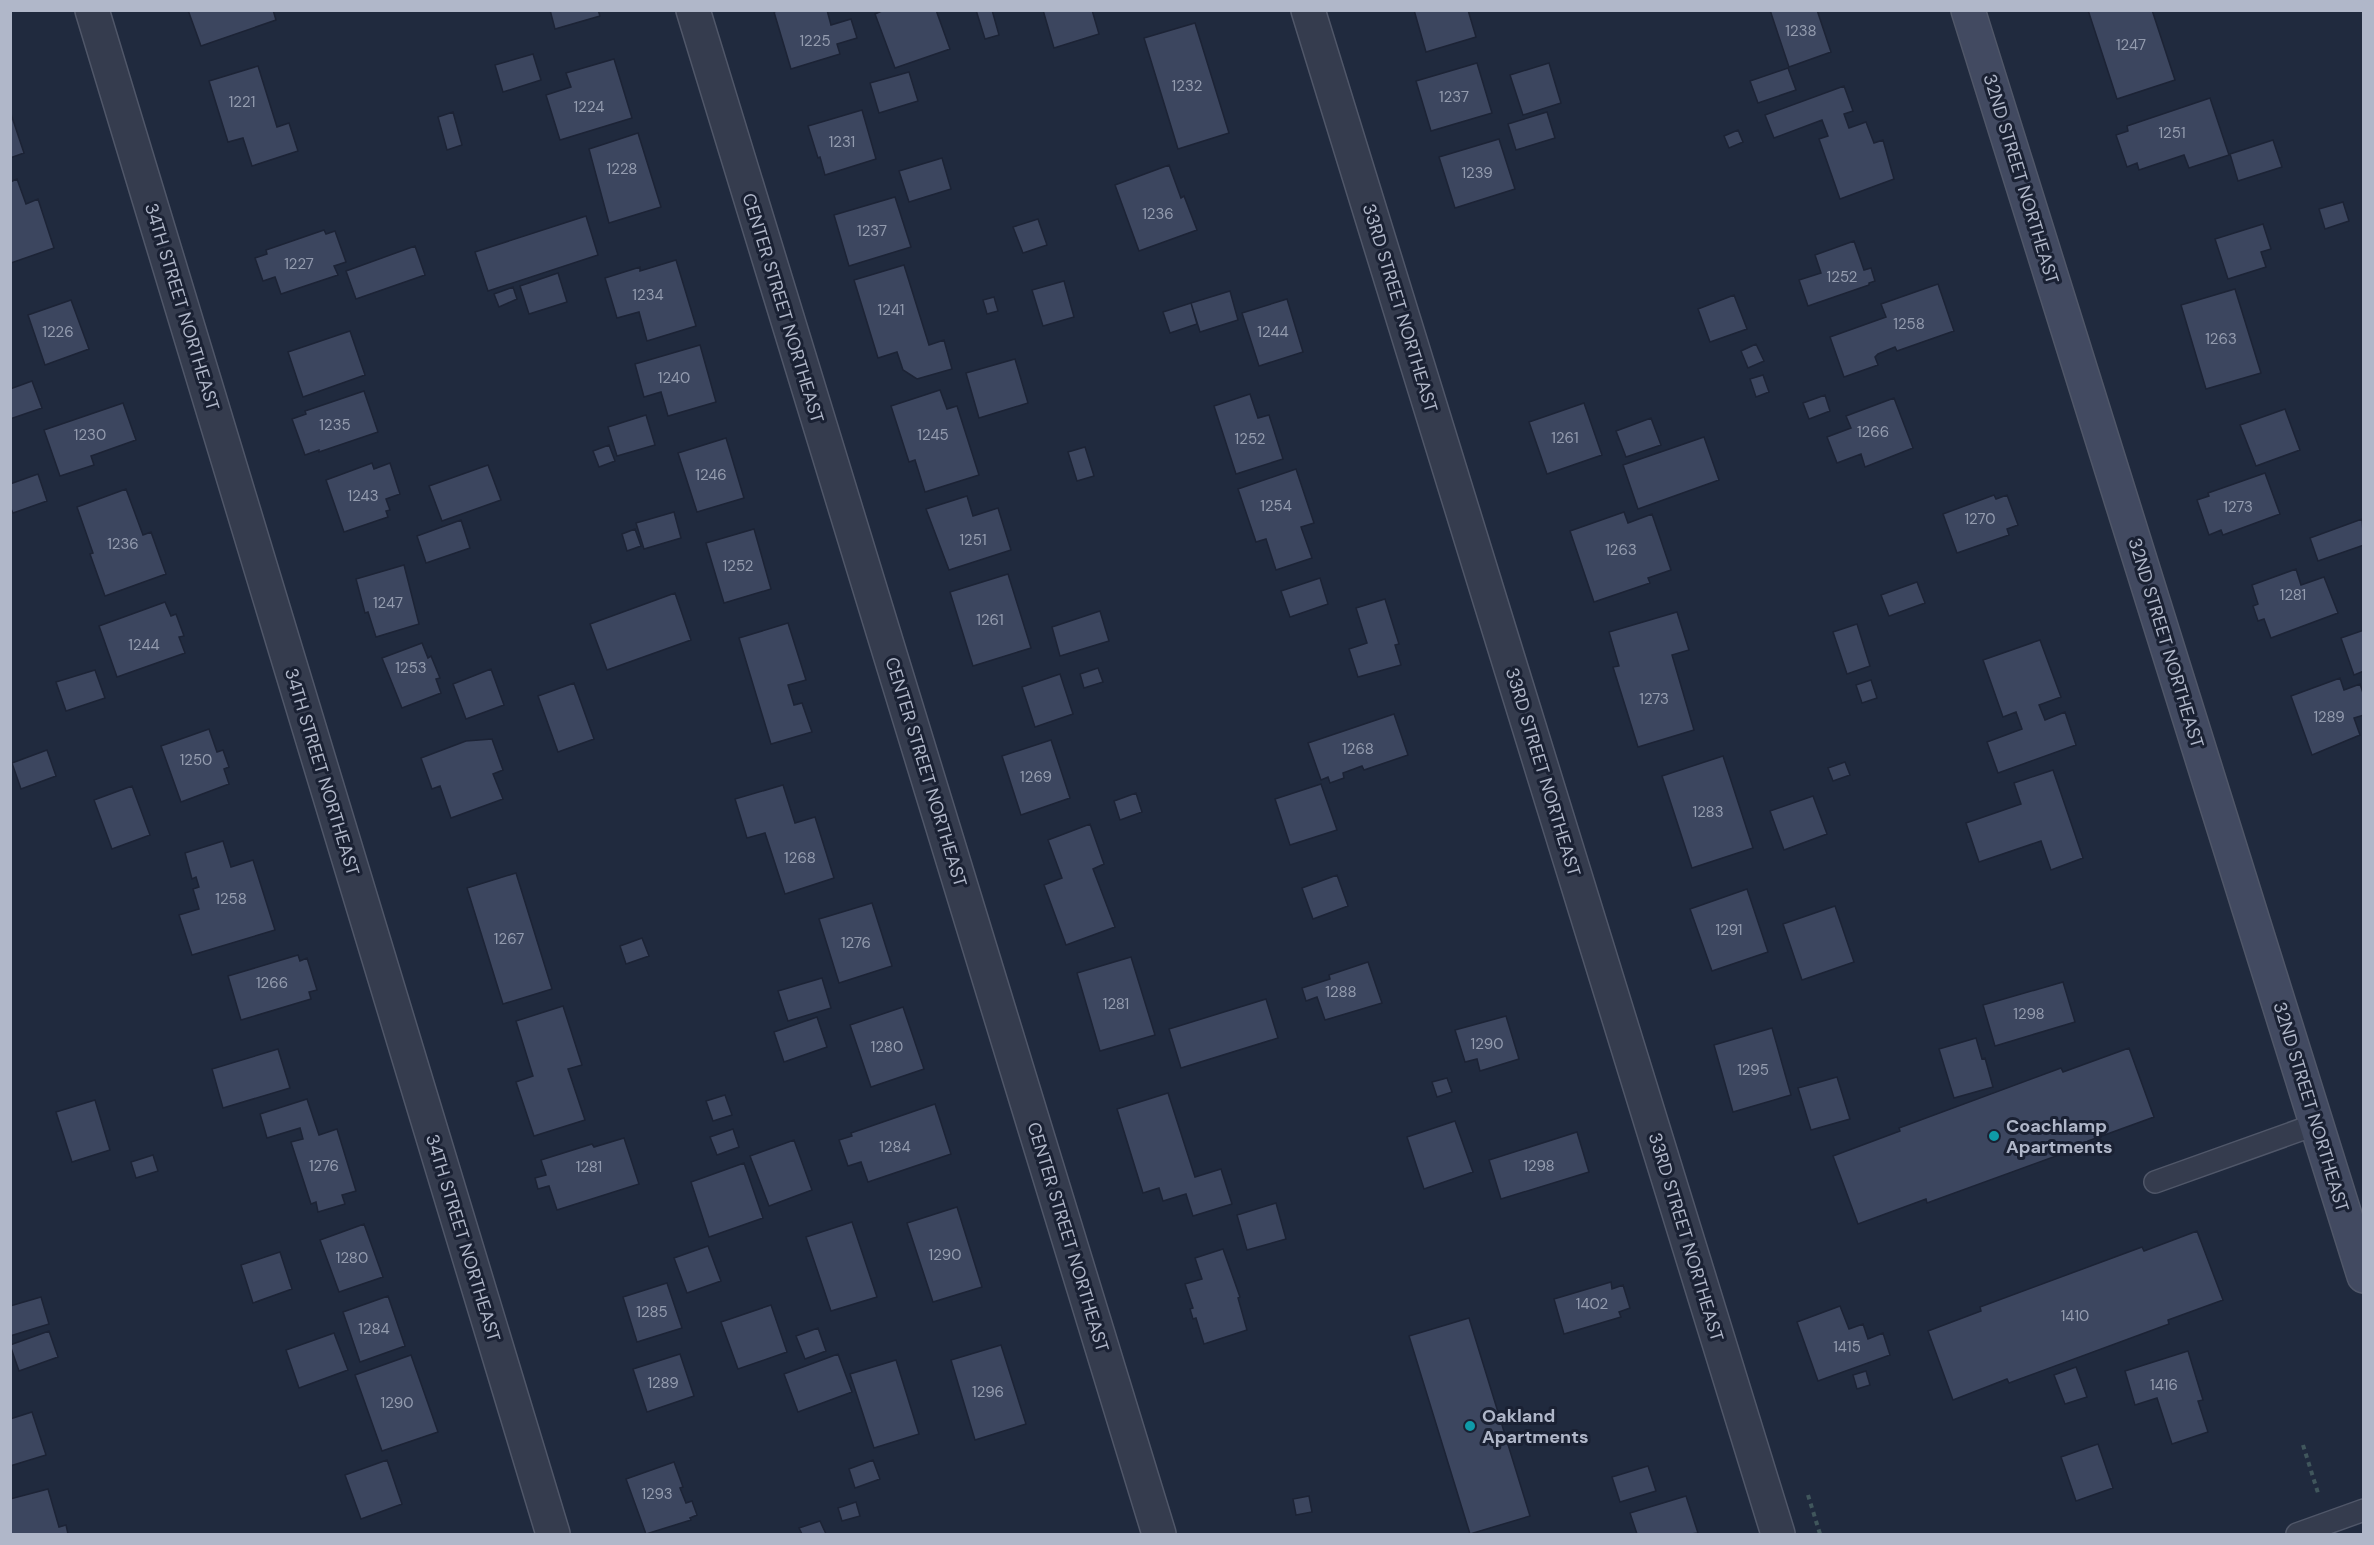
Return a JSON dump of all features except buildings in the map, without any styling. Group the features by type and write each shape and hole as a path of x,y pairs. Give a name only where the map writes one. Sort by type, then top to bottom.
{"main road":[{"name":"32ND STREET NORTHEAST","path":"1968,10 2364,1276"}],"street":[{"name":"34TH STREET NORTHEAST","path":"92,10 553,1534"},
{"name":"CENTER STREET NORTHEAST","path":"693,10 1158,1534"},
{"name":"33RD STREET NORTHEAST","path":"1308,10 1778,1534"}],"lane":[{"path":"2155,1182 2317,1124"},
{"path":"2297,1534 2364,1510"}],"path":[{"path":"2303,1445 2327,1524"}],"place":[{"name":"Coachlamp Apartments","path":"1994,1136"},
{"name":"Oakland Apartments","path":"1470,1426"}]}
